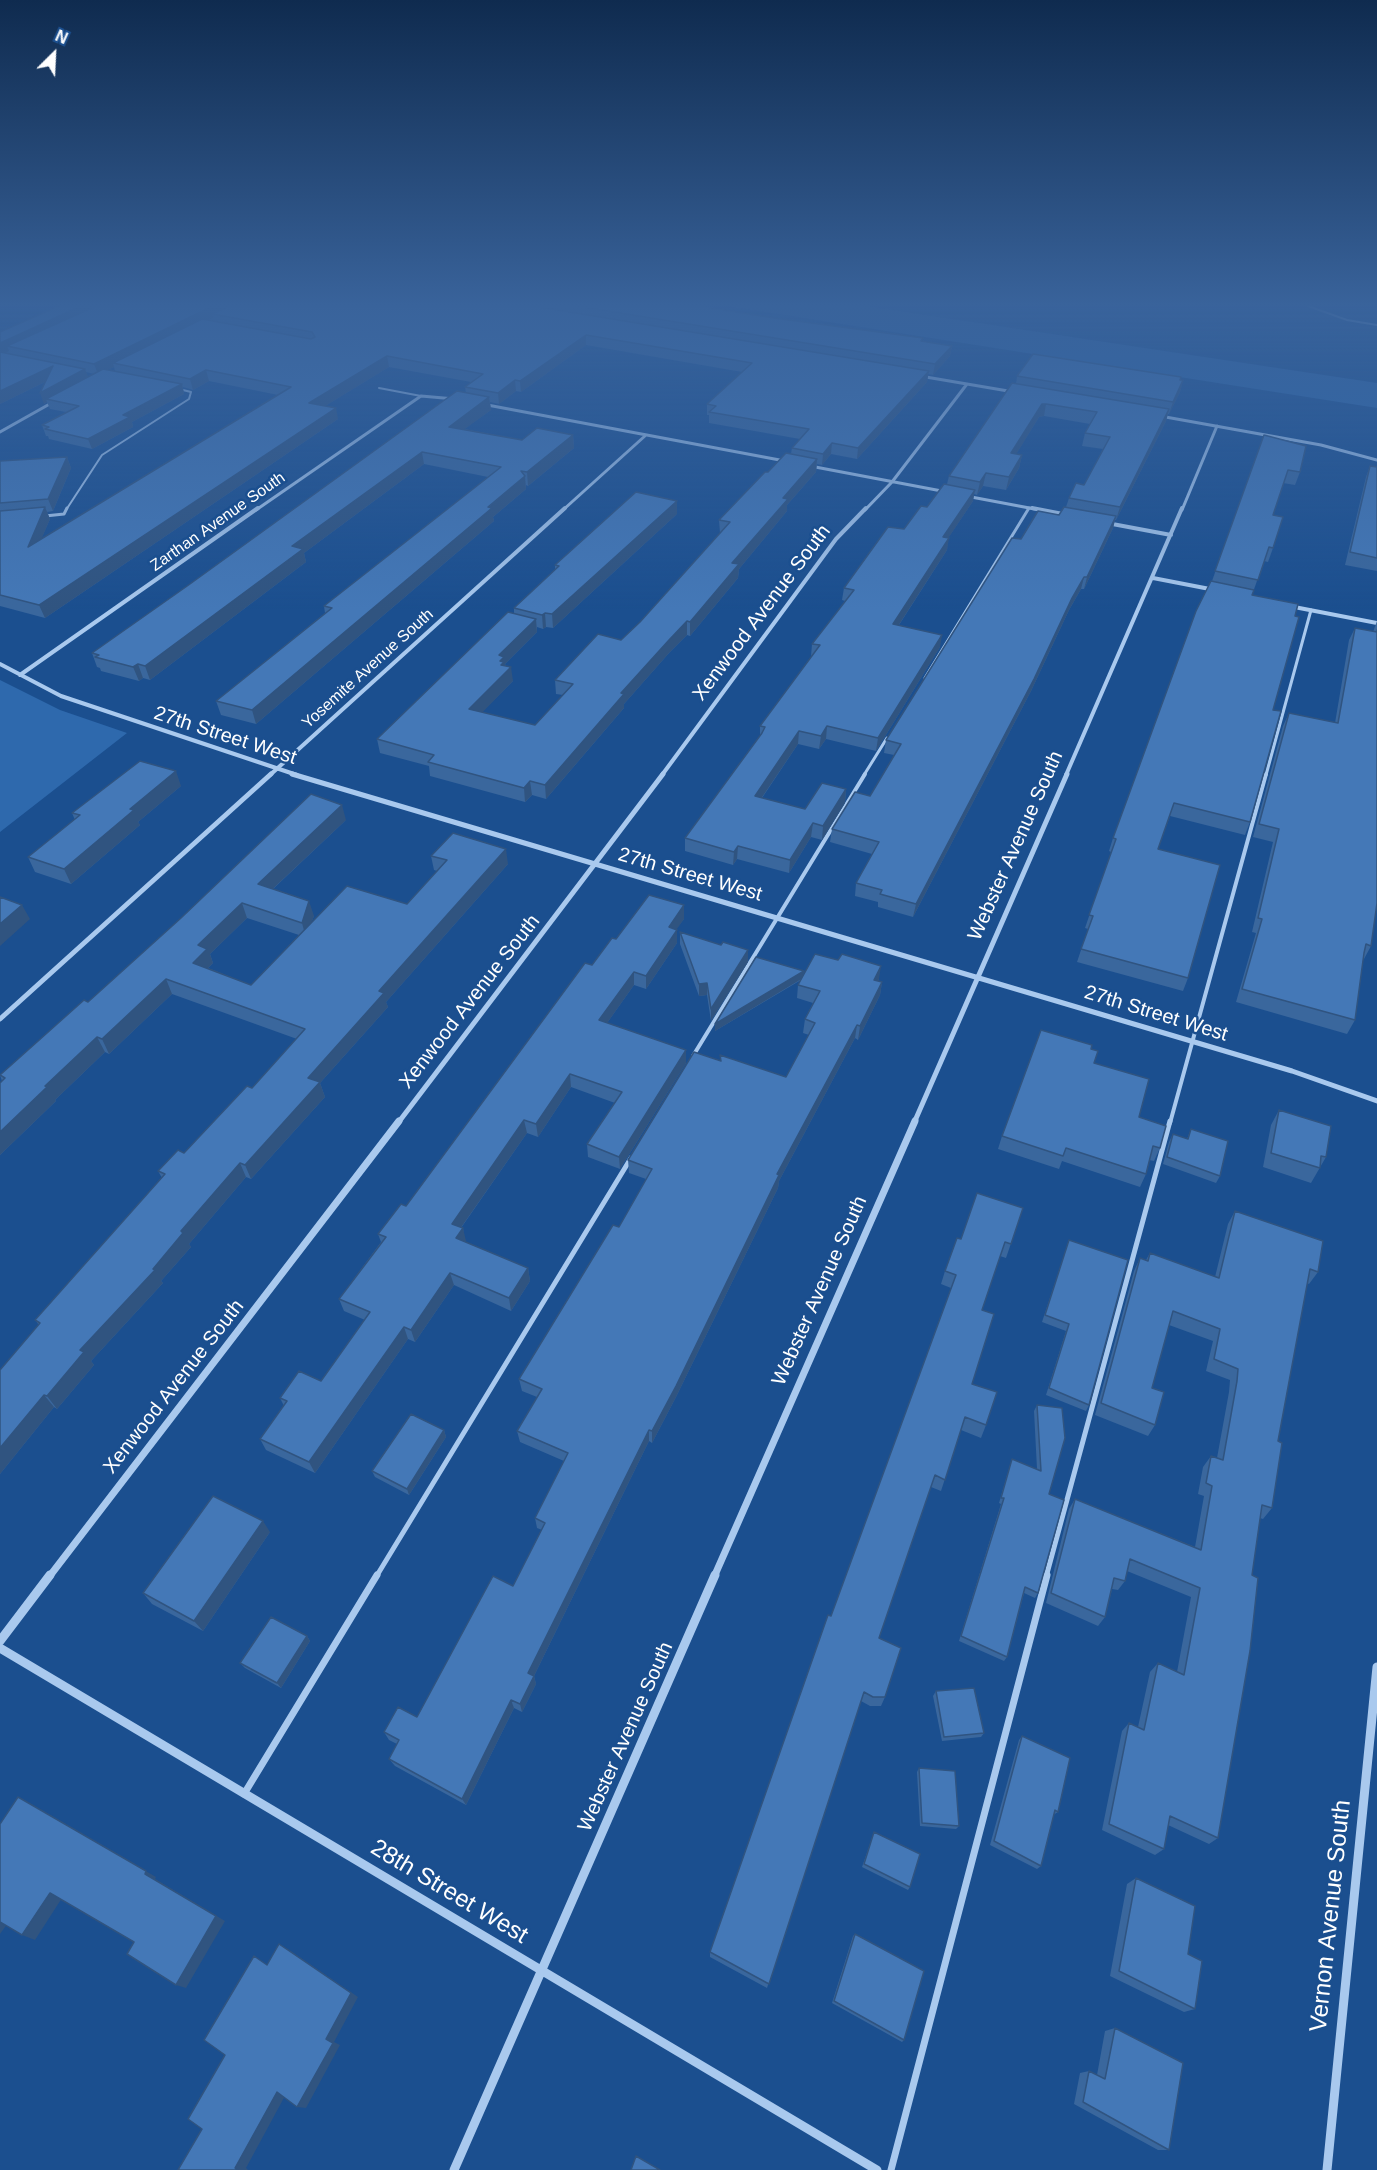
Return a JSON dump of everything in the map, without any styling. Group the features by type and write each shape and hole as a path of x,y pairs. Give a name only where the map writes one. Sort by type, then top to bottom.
{"street":[{"path":"0,432 43,407"},
{"name":"Zarthan Avenue South","path":"20,675 405,407"},
{"path":"498,407 786,462"},
{"name":"Xenwood Avenue South","path":"0,1641 597,863 837,539 892,482 949,407"},
{"path":"1149,415 1321,445 1377,460"},
{"name":"Webster Avenue South","path":"454,2170 976,976 1172,535 1217,426"},
{"name":"Yosemite Avenue South","path":"0,1019 646,435"},
{"path":"798,464 949,493"},
{"path":"960,495 1073,516"},
{"path":"1106,522 1172,535"},
{"path":"1153,578 1220,591"},
{"path":"1277,603 1377,623"},
{"name":"27th Street West","path":"0,664 61,696 276,769 778,916 1193,1042 1377,1101"},
{"name":"28th Street West","path":"0,1648 877,2170"},
{"name":"Vernon Avenue South","path":"1327,2170 1377,1667"}],"lane":[{"path":"43,516 64,514 86,476 102,455 176,407"},
{"path":"922,681 1029,508"},
{"path":"891,2170 1070,1486 1311,610"},
{"path":"691,1059 891,732"},
{"path":"244,1794 635,1151"}],"shaded area":[{"path":"0,680 60,710 127,733 0,832"}],"building":[{"path":"77,407 138,407 123,415 130,417 88,439 45,429 49,427 42,425"},
{"path":"258,407 336,408 39,605 0,595 0,511 45,507 28,547"},
{"path":"434,407 475,407 449,427 522,440 537,428 573,435 527,472 521,471 525,476 488,507 492,508 252,710 216,701 332,608 324,606 501,467 422,452 292,546 303,549 145,666 138,664 133,667 95,657 99,655 92,653"},
{"path":"715,407 896,407 858,448 832,443 823,454 792,448 809,429 709,412"},
{"path":"996,407 1040,407 1011,453 1022,455 1009,477 986,473 980,482 949,476"},
{"path":"1067,407 1169,409 1120,507 1069,498 1076,483 1084,485 1110,437 1085,433 1097,412"},
{"path":"1264,435 1306,446 1300,472 1288,470 1273,515 1283,517 1273,548 1269,547 1258,580 1215,571"},
{"path":"786,453 817,459 783,498 788,499 732,563 739,564 690,622 687,621 621,693 624,694 545,785 530,781 524,788 428,762 434,755 377,739 508,612 536,619 499,655 504,657 500,661 504,662 501,665 511,667 469,709 535,725 573,684 555,680 598,634 621,640 640,622 730,522 719,520"},
{"path":"67,457 48,499 0,503 0,461"},
{"path":"1370,466 1377,467 1377,558 1350,552"},
{"path":"944,484 975,490 943,537 949,538 893,624 942,635 878,738 827,726 821,736 799,731 755,796 805,809 822,783 846,789 823,826 813,823 790,860 738,846 734,852 685,838 762,733 765,727 760,726 820,645 812,644 854,590 844,588 888,527 904,529 921,506 927,507"},
{"path":"636,492 677,501 552,614 542,615 514,608 559,566 555,565"},
{"path":"1064,507 1116,516 1087,577 1084,577 1072,598 1034,679 916,904 880,894 882,890 856,883 879,842 832,829 855,792 870,796 901,744 886,740 1012,538 1021,539 1038,511 1059,515"},
{"path":"1211,581 1254,590 1252,595 1298,604 1295,616 1299,617 1273,710 1281,711 1250,822 1174,803 1158,849 1220,865 1188,978 1081,949 1093,916 1089,915 1116,839 1113,838 1196,611"},
{"path":"1355,628 1377,632 1377,903 1371,946 1366,944 1364,953 1355,1020 1242,989 1262,919 1258,918 1279,829 1259,824 1289,713 1338,723"},
{"path":"140,761 176,771 64,869 28,857 80,815 72,813"},
{"path":"311,794 342,805 258,884 309,901 302,923 242,903 198,945 207,949 193,963 251,985 347,886 407,904 447,860 431,856 453,833 506,849 379,991 384,993 308,1078 320,1082 245,1165 240,1163 181,1231 183,1233 153,1269 155,1270 80,1350 84,1352 0,1448 0,1370 40,1323 35,1320 165,1174 158,1171 178,1150 184,1153 247,1086 252,1088 305,1029 166,979 102,1039 97,1037 0,1132 0,1083 5,1078 0,1075 84,1000 88,1002 181,918"},
{"path":"649,895 684,905 669,927 677,930 646,976 634,972 599,1020 686,1050 619,1157 587,1144 622,1092 570,1074 536,1124 524,1120 452,1224 463,1228 456,1238 528,1268 509,1298 450,1273 411,1330 404,1327 309,1462 260,1439 287,1401 280,1398 299,1371 321,1381 370,1312 339,1299 386,1237 378,1234 401,1204 406,1206 585,963 592,965 612,938 616,939"},
{"path":"0,897 22,905 0,924"},
{"path":"680,932 721,945 723,942 748,950 711,1009 707,983 699,984"},
{"path":"815,954 838,960 842,954 881,966 874,980 882,982 860,1026 857,1025 777,1174 779,1175 676,1386 652,1431 649,1430 528,1673 534,1676 520,1704 511,1700 462,1799 389,1759 399,1740 384,1732 398,1707 417,1717 493,1576 513,1586 545,1523 535,1518 568,1453 517,1431 542,1389 519,1379 613,1225 619,1227 652,1169 628,1160 694,1052 721,1061 720,1055 786,1077 815,1023 805,1019 820,991 798,985"},
{"path":"756,957 804,971 715,1024"},
{"path":"1041,1030 1092,1045 1091,1049 1098,1051 1094,1063 1149,1079 1139,1117 1166,1126 1160,1148 1153,1146 1146,1174 1066,1148 1063,1156 1002,1136"},
{"path":"1279,1110 1331,1126 1326,1157 1321,1156 1320,1168 1271,1153"},
{"path":"1191,1129 1228,1141 1220,1176 1167,1157 1173,1134 1188,1139"},
{"path":"977,1193 1023,1208 1011,1244 1005,1242 982,1310 994,1314 972,1384 997,1392 986,1425 965,1417 945,1480 935,1475 879,1638 901,1648 885,1697 873,1697 864,1692 769,1984 710,1952 828,1615 831,1616 956,1275 945,1271 957,1238 961,1239"},
{"path":"1235,1211 1323,1241 1318,1272 1310,1269 1278,1441 1282,1443 1272,1508 1262,1505 1252,1575 1258,1578 1250,1651 1218,1838 1170,1816 1164,1849 1109,1824 1129,1723 1144,1730 1158,1663 1184,1675 1200,1588 1130,1559 1125,1581 1114,1578 1105,1617 1051,1593 1075,1499 1201,1550 1212,1486 1206,1483 1211,1456 1223,1460 1237,1381 1238,1369 1214,1359 1220,1329 1173,1311 1152,1388 1164,1392 1155,1425 1101,1403 1140,1258 1148,1261 1150,1253 1219,1278"},
{"path":"1069,1240 1128,1260 1089,1405 1049,1388 1069,1324 1045,1315"},
{"path":"1037,1405 1062,1408 1065,1438 1049,1494 1064,1500 1038,1593 1025,1587 1007,1657 961,1636 1004,1498 1001,1498 1012,1459 1041,1471"},
{"path":"411,1414 444,1430 407,1489 372,1471"},
{"path":"213,1496 263,1521 194,1621 143,1593"},
{"path":"271,1617 307,1636 277,1683 240,1663"},
{"path":"974,1688 984,1733 944,1737 936,1691"},
{"path":"1022,1736 1070,1758 1058,1812 1055,1810 1041,1866 994,1841"},
{"path":"919,1768 955,1771 959,1826 922,1823"},
{"path":"18,1797 146,1871 145,1874 216,1916 176,1985 127,1954 134,1942 50,1893 22,1935 0,1922 0,1824"},
{"path":"874,1832 920,1854 910,1887 864,1864"},
{"path":"1136,1878 1195,1906 1188,1954 1202,1961 1195,2009 1119,1971"},
{"path":"855,1934 924,1971 904,2040 834,2001"},
{"path":"279,1944 351,1993 326,2039 333,2043 297,2107 277,2092 235,2168 238,2170 178,2170 202,2129 188,2119 225,2055 204,2040 254,1956 267,1965"},
{"path":"1115,2028 1183,2063 1169,2150 1083,2102 1089,2071 1105,2079"},
{"path":"636,2156 660,2170 631,2170"}]}
